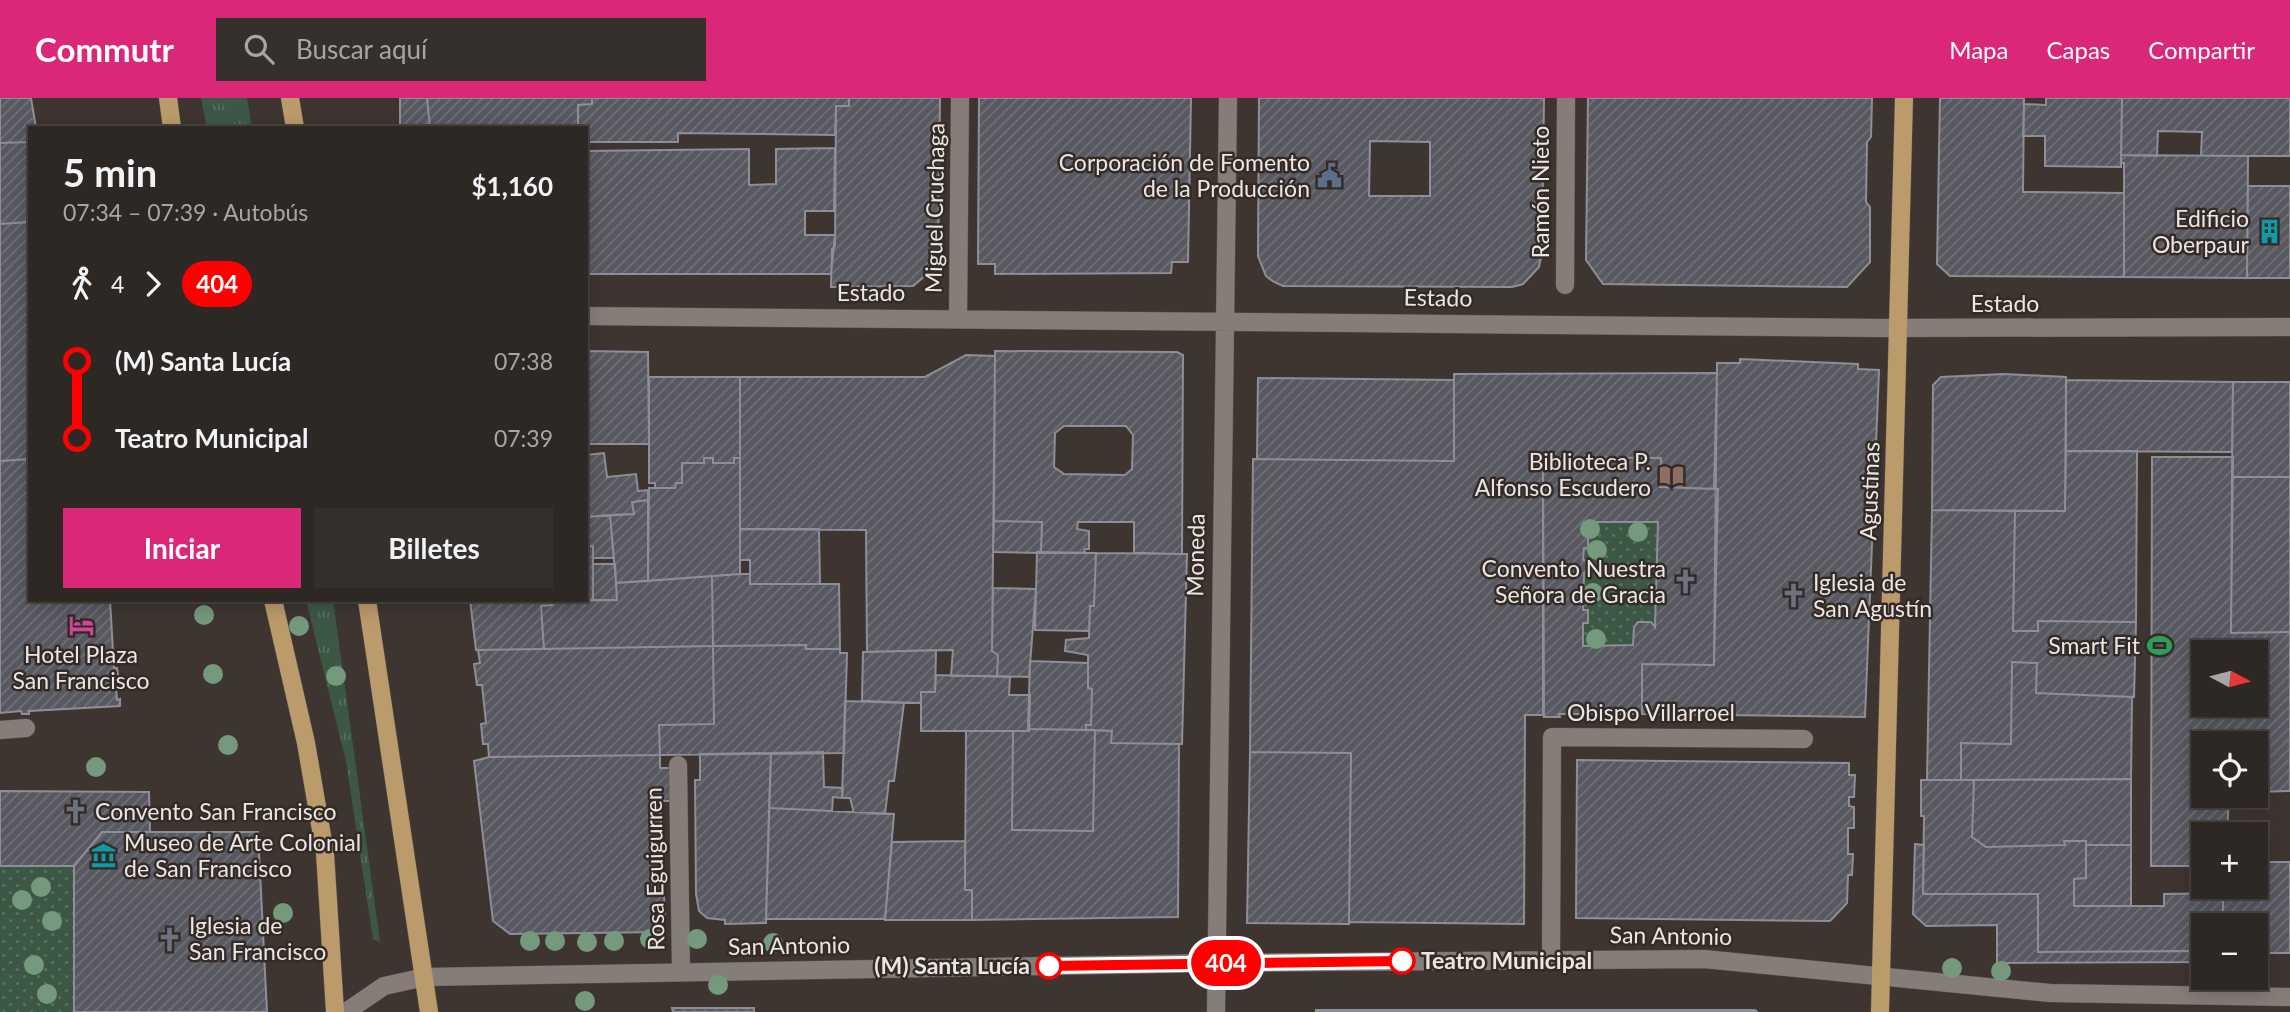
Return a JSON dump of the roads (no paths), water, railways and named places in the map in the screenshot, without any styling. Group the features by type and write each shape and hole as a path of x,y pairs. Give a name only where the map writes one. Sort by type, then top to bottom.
{"main road":[{"path":"167,98 172,126"},
{"path":"290,98 295,126"},
{"name":"Agustinas","path":"1880,1012 1904,98"},
{"path":"273,602 306,743 325,853 335,1012"},
{"path":"367,602 429,1012"}],"street":[{"name":"Miguel Cruchaga","path":"958,319 960,98"},
{"name":"Moneda","path":"1216,1012 1228,98"},
{"name":"Ramón Nieto","path":"1565,285 1566,98"},
{"name":"Estado","path":"588,316 1900,328 2290,327"},
{"path":"0,730 26,728"},
{"name":"Obispo Villarroel","path":"1551,960 1552,737 1804,739"},
{"name":"Rosa Eguigurren","path":"678,765 681,972"},
{"name":"San Antonio","path":"346,1012 384,986 425,977 1551,960 1704,959 2050,993 2290,997"}],"place":[{"name":"Corporación de Fomento de la Producción","path":"1330,176"},
{"name":"Edificio Oberpaur","path":"2269,232"},
{"name":"Biblioteca P. Alfonso Escudero","path":"1671,475"},
{"name":"Convento Nuestra Señora de Gracia","path":"1686,582"},
{"name":"Iglesia de San Agustín","path":"1793,596"},
{"name":"Hotel Plaza San Francisco","path":"81,625"},
{"name":"Smart Fit","path":"2160,646"},
{"name":"Convento San Francisco","path":"75,812"},
{"name":"Museo de Arte Colonial de San Francisco","path":"104,856"},
{"name":"Iglesia de San Francisco","path":"169,939"},
{"name":"Teatro Municipal","path":"1402,961"},
{"name":"(M) Santa Lucía","path":"1049,966"}]}
